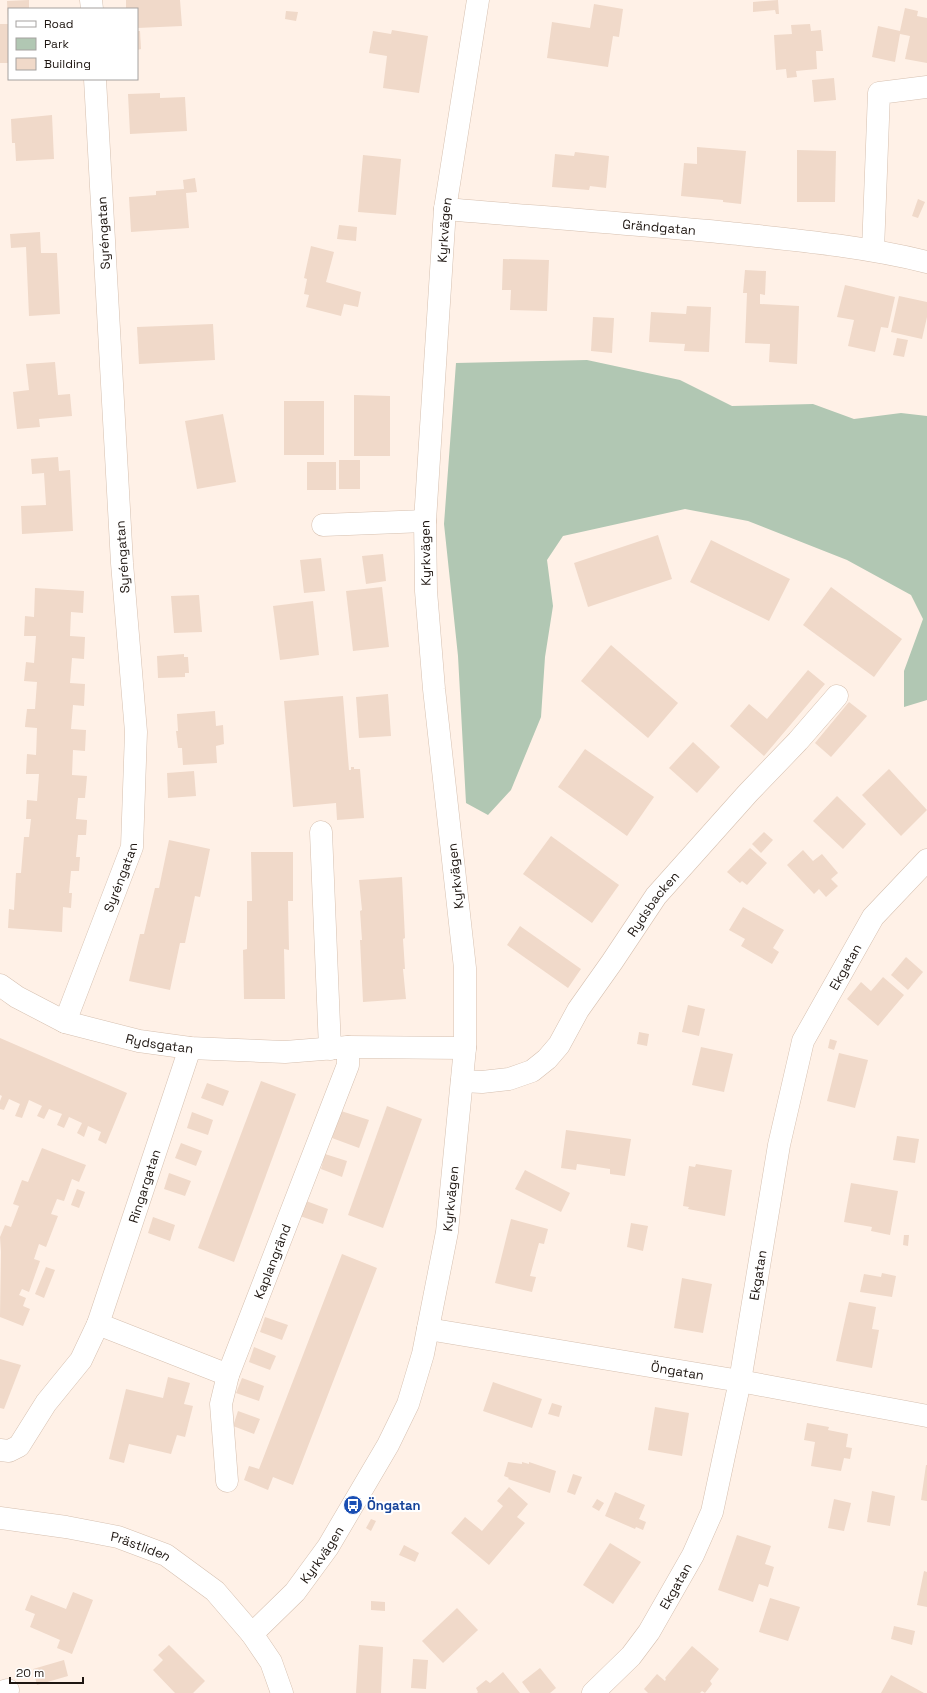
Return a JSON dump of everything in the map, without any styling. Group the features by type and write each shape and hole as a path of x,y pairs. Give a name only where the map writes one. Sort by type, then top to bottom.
{"street":[{"name":"Kyrkvägen","path":"252,1634 295,1592 328,1547 388,1445 408,1404 424,1354 447,1232 465,1048 465,968 434,689 426,591 424,521 445,209 478,0"},
{"name":"Syréngatan","path":"65,1022 132,846 136,732 122,563 95,80"},
{"path":"873,250 879,93 927,87"},
{"name":"Grändgatan","path":"445,209 623,223 779,238 873,250 927,262"},
{"path":"323,525 424,521"},
{"name":"Rydsbacken","path":"462,1081 482,1082 509,1079 532,1071 547,1059 558,1045 578,1010 656,896 748,793 798,741 837,696"},
{"path":"321,832 339,1048"},
{"name":"Ekgatan","path":"593,1693 631,1656 649,1632 693,1555 712,1512 740,1381 779,1145 803,1041 873,916 927,860"},
{"name":"Rydsgatan","path":"0,985 17,997 65,1022 139,1041 190,1048 285,1052 339,1048 465,1048"},
{"name":"Ringargatan","path":"4,1450 19,1446 46,1403 81,1360 98,1324 190,1048"},
{"name":"Kaplangränd","path":"227,1480 221,1404 228,1375 348,1065 339,1048"},
{"path":"98,1324 228,1375"},
{"name":"Öngatan","path":"428,1329 740,1381 927,1416"},
{"name":"Prästliden","path":"0,1518 66,1527 118,1537 166,1555 215,1591 252,1634"},
{"path":"252,1634 270,1662 282,1693"}],"green space":[{"path":"587,360 680,380 732,406 813,404 854,419 901,413 927,416 927,700 904,707 904,671 923,619 911,595 847,560 748,521 685,509 563,536 547,560 553,606 545,657 541,717 511,790 488,815 466,803 458,656 444,524 456,363"}],"building":[{"path":"29,0 29,8 8,8 8,24 7,1"},
{"path":"126,0 180,0 182,26 138,28 138,8 126,8"},
{"path":"778,0 779,14 776,14 775,10 753,12 753,2"},
{"path":"594,4 623,9 619,37 613,36 608,67 547,58 552,22 590,28"},
{"path":"905,8 918,11 917,16 927,18 927,63 905,59 910,36 900,34 895,62 872,57 878,26 900,31"},
{"path":"286,11 298,12 296,21 285,19"},
{"path":"0,24 8,24 8,63 0,63"},
{"path":"810,24 811,31 821,30 823,51 816,51 817,69 796,71 797,77 787,78 786,69 776,70 774,35 792,34 791,25"},
{"path":"392,30 428,36 419,93 383,88 387,56 369,53 373,31 391,34"},
{"path":"138,31 140,31 141,49 138,50"},
{"path":"834,78 836,100 814,102 812,80"},
{"path":"160,93 160,98 185,97 187,131 130,134 128,94"},
{"path":"52,115 54,159 16,161 15,143 12,143 11,119"},
{"path":"697,147 746,151 741,204 723,202 723,200 681,196 684,163 697,164"},
{"path":"797,150 836,151 835,202 797,202"},
{"path":"575,152 609,156 606,188 590,186 589,190 552,187 555,154 574,156"},
{"path":"363,155 401,159 396,215 358,212"},
{"path":"195,178 197,192 186,193 189,228 131,232 129,197 156,195 156,191 184,189 183,180"},
{"path":"918,199 925,202 918,218 912,216"},
{"path":"339,225 357,227 356,241 337,239"},
{"path":"40,232 41,253 57,253 60,314 29,316 26,247 11,248 10,234"},
{"path":"311,246 334,252 326,282 361,292 358,307 344,304 341,316 306,307 309,295 304,294 307,279 304,278"},
{"path":"503,259 549,260 547,311 510,310 511,290 502,290"},
{"path":"745,270 766,271 765,295 760,294 760,304 799,306 797,364 769,362 770,344 745,343 747,293 743,293"},
{"path":"845,285 895,297 888,328 881,327 875,352 848,346 854,320 837,317"},
{"path":"899,296 927,302 927,317 922,339 891,332"},
{"path":"687,306 711,307 709,352 684,351 685,344 649,342 651,312 686,314"},
{"path":"593,317 614,318 612,353 591,351"},
{"path":"213,324 215,360 139,364 137,327"},
{"path":"897,338 908,340 904,357 893,355"},
{"path":"55,362 58,395 70,394 72,416 39,419 40,427 17,429 13,392 29,390 26,364"},
{"path":"354,395 390,396 390,456 354,456"},
{"path":"284,401 324,401 324,455 284,455"},
{"path":"223,414 236,482 197,489 185,421"},
{"path":"58,457 59,471 70,470 73,531 22,534 21,506 46,505 44,473 32,474 31,459"},
{"path":"339,460 360,460 360,489 339,489"},
{"path":"307,462 336,462 336,490 307,490"},
{"path":"658,535 672,579 588,607 574,563"},
{"path":"711,540 790,579 769,621 690,582"},
{"path":"383,554 386,581 366,584 362,556"},
{"path":"321,558 325,591 304,593 300,560"},
{"path":"382,587 389,647 353,651 346,591"},
{"path":"831,587 902,639 874,677 803,625"},
{"path":"35,588 84,591 83,613 71,612 70,636 85,637 84,659 72,658 70,683 85,684 84,706 73,705 71,729 86,730 85,751 73,750 72,775 87,776 85,798 78,798 76,819 87,820 87,822 86,835 78,835 76,857 80,857 79,871 71,871 69,893 72,893 71,908 63,907 62,932 8,928 9,909 14,910 16,873 21,873 24,837 29,837 31,819 26,819 27,800 37,801 39,774 26,774 27,754 36,755 37,728 25,726 27,709 35,709 37,682 24,681 26,662 34,663 36,636 24,636 25,616 34,617"},
{"path":"199,595 202,632 174,633 171,596"},
{"path":"313,601 319,655 280,660 273,606"},
{"path":"611,645 678,703 648,738 581,681"},
{"path":"184,654 184,657 188,657 189,673 185,673 185,677 158,678 157,656"},
{"path":"808,670 825,684 764,756 730,726 749,704 767,719"},
{"path":"388,694 391,736 359,738 356,697"},
{"path":"343,696 349,770 351,770 351,767 354,767 354,769 360,769 364,818 337,820 336,803 293,807 284,701"},
{"path":"849,702 867,716 831,757 815,743"},
{"path":"215,711 216,726 223,725 224,744 216,746 217,763 183,765 182,748 178,748 176,731 178,731 177,714"},
{"path":"693,742 720,767 697,793 669,768"},
{"path":"585,749 654,797 627,836 558,787"},
{"path":"889,769 927,810 901,836 862,795"},
{"path":"194,771 196,796 168,798 167,773"},
{"path":"837,796 866,824 843,849 813,821"},
{"path":"764,832 773,840 761,853 752,844"},
{"path":"551,836 619,885 592,923 523,874"},
{"path":"169,840 210,849 200,897 195,896 185,943 180,943 170,990 129,981 140,934 144,934 155,888 159,888"},
{"path":"750,848 767,863 747,885 742,881 740,883 727,872"},
{"path":"803,850 813,861 822,854 838,873 831,879 838,886 826,897 819,889 814,894 787,865"},
{"path":"251,852 293,852 293,901 288,901 289,950 284,949 285,999 244,999 243,950 247,949 247,901 252,901"},
{"path":"402,877 405,938 403,939 405,969 403,969 406,999 363,1002 360,940 362,940 360,911 362,910 359,880"},
{"path":"743,907 784,930 773,948 779,952 772,964 741,946 745,939 729,930"},
{"path":"520,926 581,969 568,988 507,945"},
{"path":"906,957 923,972 908,990 891,975"},
{"path":"883,977 904,995 878,1026 847,999 861,982 871,991"},
{"path":"688,1005 705,1009 699,1036 682,1032"},
{"path":"639,1032 649,1034 647,1046 637,1044"},
{"path":"0,1038 127,1093 106,1144 98,1140 101,1132 88,1126 84,1137 77,1133 82,1123 69,1117 64,1128 57,1125 62,1114 49,1109 44,1119 37,1116 42,1106 29,1100 22,1118 15,1116 20,1104 9,1099 4,1110 0,1109 0,1101 2,1096 0,1095"},
{"path":"830,1039 837,1041 834,1050 828,1048"},
{"path":"701,1047 733,1054 724,1092 692,1085"},
{"path":"839,1053 868,1060 855,1108 827,1101"},
{"path":"261,1081 296,1094 234,1262 198,1248"},
{"path":"207,1083 229,1091 223,1106 201,1098"},
{"path":"387,1106 422,1119 383,1228 348,1215"},
{"path":"341,1111 369,1120 359,1148 332,1138"},
{"path":"192,1112 213,1120 208,1135 187,1128"},
{"path":"566,1130 631,1139 625,1176 610,1174 610,1169 577,1164 576,1170 561,1168"},
{"path":"897,1136 919,1139 915,1163 893,1160"},
{"path":"181,1143 202,1151 196,1166 175,1158"},
{"path":"42,1148 86,1165 79,1182 72,1179 64,1201 57,1199 51,1214 58,1216 46,1247 39,1244 34,1259 40,1261 29,1292 22,1289 19,1295 26,1298 23,1306 30,1309 23,1326 0,1317 0,1237 5,1225 11,1227 19,1206 13,1204 22,1180 28,1182"},
{"path":"325,1154 347,1161 342,1177 321,1169"},
{"path":"696,1164 732,1170 725,1216 688,1209 689,1207 683,1206 689,1166 695,1167"},
{"path":"525,1170 570,1193 561,1212 515,1189"},
{"path":"169,1173 191,1181 185,1196 164,1189"},
{"path":"851,1183 898,1191 890,1235 871,1231 872,1227 844,1222"},
{"path":"77,1189 85,1192 79,1208 71,1205"},
{"path":"306,1201 328,1209 323,1224 300,1216"},
{"path":"153,1217 175,1225 170,1241 148,1233"},
{"path":"511,1219 548,1229 544,1244 539,1243 530,1276 536,1277 532,1292 495,1283"},
{"path":"631,1223 648,1226 643,1251 627,1247"},
{"path":"904,1235 909,1235 908,1246 903,1245"},
{"path":"342,1254 377,1268 293,1485 273,1477 268,1490 244,1480 249,1466 259,1469"},
{"path":"46,1267 55,1270 44,1298 35,1294"},
{"path":"882,1273 896,1276 892,1297 860,1292 864,1274 881,1277"},
{"path":"682,1278 712,1284 703,1333 674,1328"},
{"path":"849,1302 876,1307 872,1329 879,1330 872,1368 836,1361"},
{"path":"265,1317 288,1325 282,1340 260,1332"},
{"path":"254,1347 276,1356 270,1370 249,1362"},
{"path":"0,1359 21,1365 4,1409 0,1408"},
{"path":"168,1377 190,1383 184,1404 193,1406 185,1437 177,1435 171,1454 129,1444 124,1463 109,1459 126,1389 163,1398"},
{"path":"242,1378 264,1386 259,1401 236,1393"},
{"path":"493,1382 542,1399 532,1428 483,1411"},
{"path":"552,1403 562,1406 559,1417 548,1414"},
{"path":"655,1407 689,1413 682,1456 648,1450"},
{"path":"238,1411 260,1419 254,1434 233,1426"},
{"path":"807,1423 829,1427 828,1430 848,1434 846,1447 852,1448 850,1459 844,1458 841,1471 811,1466 815,1442 804,1440"},
{"path":"508,1462 522,1464 522,1462 529,1464 529,1462 556,1471 550,1493 508,1479 509,1478 504,1476"},
{"path":"927,1465 927,1501 921,1500"},
{"path":"573,1474 582,1477 575,1495 567,1492"},
{"path":"509,1487 528,1504 517,1517 525,1523 489,1565 451,1533 465,1517 482,1531 503,1506 497,1501"},
{"path":"872,1491 895,1496 890,1526 867,1522"},
{"path":"615,1492 645,1505 639,1519 646,1522 643,1530 636,1527 635,1529 605,1516"},
{"path":"597,1499 604,1503 599,1511 592,1507"},
{"path":"834,1499 851,1503 844,1531 828,1528"},
{"path":"371,1519 376,1521 371,1531 366,1528"},
{"path":"737,1535 771,1546 765,1564 774,1567 768,1587 759,1584 753,1602 718,1590"},
{"path":"610,1543 641,1562 613,1604 583,1585"},
{"path":"404,1545 419,1553 415,1562 399,1555"},
{"path":"924,1571 927,1572 927,1607 917,1605"},
{"path":"73,1592 93,1600 72,1654 57,1648 60,1640 30,1627 35,1614 25,1610 31,1595 66,1609"},
{"path":"770,1598 800,1607 788,1641 759,1632"},
{"path":"371,1601 385,1602 385,1611 371,1610"},
{"path":"457,1608 478,1630 443,1663 422,1641"},
{"path":"894,1626 915,1631 912,1645 891,1639"},
{"path":"169,1645 205,1681 193,1693 175,1693 153,1670 163,1660 158,1655"},
{"path":"359,1645 383,1647 381,1693 356,1693"},
{"path":"692,1646 719,1669 710,1681 712,1684 705,1693 702,1691 700,1693 648,1693 644,1689 657,1674 665,1681 665,1678"},
{"path":"413,1659 428,1660 426,1689 411,1688"},
{"path":"64,1660 68,1676 37,1685 33,1669"},
{"path":"540,1668 556,1688 550,1693 530,1693 522,1682"},
{"path":"503,1672 520,1693 477,1693 476,1688 486,1680 490,1683"},
{"path":"891,1675 924,1693 881,1693"}],"place":[{"name":"Öngatan","path":"353,1505"}]}
